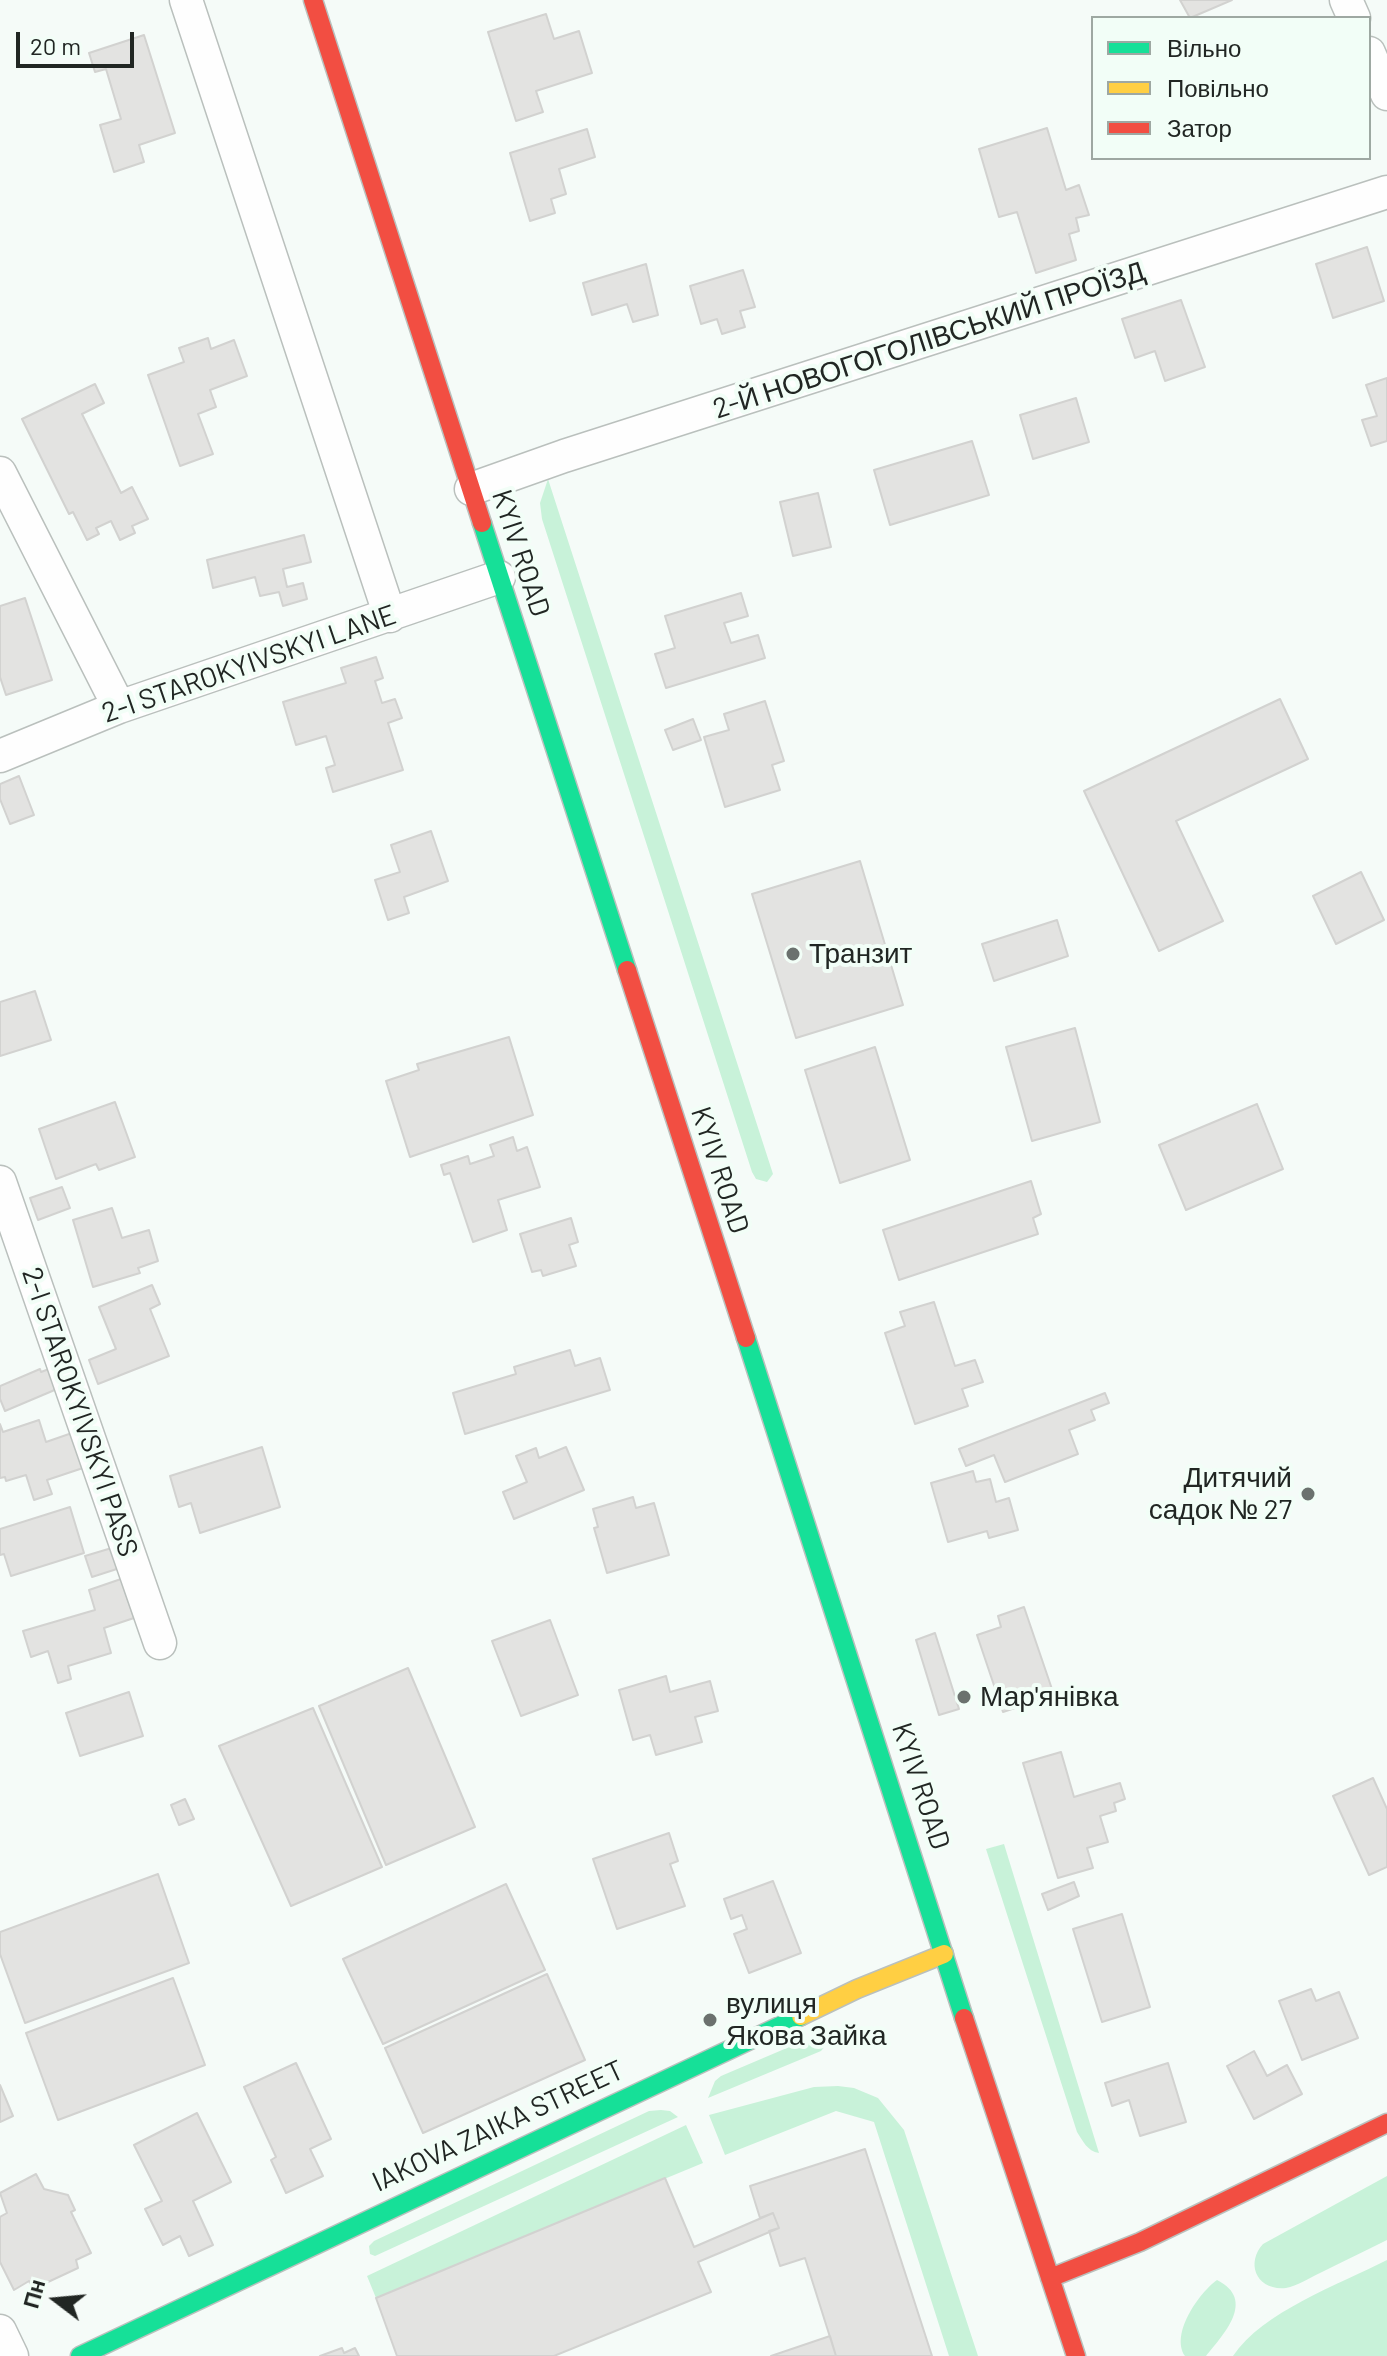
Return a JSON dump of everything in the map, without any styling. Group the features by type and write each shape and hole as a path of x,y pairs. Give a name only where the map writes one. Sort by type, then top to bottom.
{"main road":[{"name":"KYIV ROAD","path":"313,0 986,2090 1076,2356"},
{"name":"IAKOVA ZAIKA STREET","path":"80,2356 857,1989 944,1954"},
{"path":"1050,2278 1140,2242 1387,2123"}],"street":[{"path":"186,0 390,616"},
{"path":"1371,58 1387,94"},
{"name":"2-Й НОВОГОГОЛІВСЬКИЙ ПРОЇЗД","path":"471,489 564,456 1387,192"},
{"path":"0,473 119,707"},
{"name":"2-I STAROKYIVSKYI LANE","path":"0,756 119,707 499,577"},
{"name":"2-I STAROKYIVSKYI PASS","path":"0,1182 160,1643"},
{"path":"0,2331 12,2356"}],"green space":[{"path":"548,479 773,1174 767,1182 756,1179 752,1172 542,519 540,503"},
{"path":"1004,1844 1099,2153 1088,2148 1077,2132 986,1849"},
{"path":"821,2036 826,2038 826,2045 821,2051 708,2098 715,2081 721,2076"},
{"path":"814,2087 854,2088 878,2098 904,2130 978,2356 949,2356 874,2122 836,2111 725,2155 709,2115"},
{"path":"649,2111 670,2111 678,2117 375,2256 370,2254 369,2246 374,2241"},
{"path":"686,2125 703,2163 376,2298 367,2276"},
{"path":"1387,2176 1387,2240 1290,2287 1276,2288 1261,2281 1255,2260 1263,2244"},
{"path":"1387,2260 1387,2356 1233,2356 1246,2340 1282,2313"},
{"path":"1217,2280 1229,2288 1235,2297 1233,2318 1206,2356 1185,2356 1181,2347 1184,2326 1202,2294"}],"building":[{"path":"1180,0 1232,0 1195,16 1189,16"},
{"path":"546,14 554,39 579,31 592,73 536,91 543,112 516,121 488,32"},
{"path":"144,35 175,133 139,145 144,162 114,172 100,125 121,119 106,69 95,72 89,53"},
{"path":"1047,128 1066,190 1079,185 1089,215 1076,218 1079,231 1069,234 1076,260 1036,273 1017,212 999,217 979,149"},
{"path":"587,129 595,157 559,169 566,194 551,199 555,213 530,221 510,153"},
{"path":"1367,247 1384,301 1333,318 1316,264"},
{"path":"646,264 658,315 633,322 627,304 592,315 583,283"},
{"path":"743,270 755,307 740,311 745,327 722,334 717,319 701,324 690,286"},
{"path":"1181,300 1205,367 1165,381 1155,351 1135,358 1122,319"},
{"path":"208,338 211,349 234,340 247,376 210,390 216,407 198,414 213,454 180,466 148,375 184,362 179,348"},
{"path":"1387,378 1387,441 1371,446 1362,420 1377,416 1366,385"},
{"path":"95,384 104,403 82,414 121,493 132,487 148,519 132,526 135,533 120,540 111,521 96,528 99,534 87,540 73,512 69,514 22,419"},
{"path":"1076,398 1089,442 1033,459 1020,415"},
{"path":"972,441 989,495 890,525 874,470"},
{"path":"818,493 831,547 793,556 780,502"},
{"path":"304,535 311,562 283,569 287,587 303,583 307,599 283,606 279,592 260,596 255,577 213,588 207,560"},
{"path":"741,593 748,616 724,623 731,643 758,635 765,658 666,688 655,654 675,648 665,616"},
{"path":"25,598 52,680 6,695 0,677 0,606"},
{"path":"376,657 383,678 375,681 382,703 395,699 402,718 388,723 403,770 333,792 326,768 335,765 326,736 296,745 283,702 346,683 341,668"},
{"path":"1280,699 1308,759 1176,821 1223,921 1159,951 1084,791"},
{"path":"765,701 784,761 772,765 780,790 725,807 704,737 729,730 724,714"},
{"path":"693,719 701,740 673,750 665,730"},
{"path":"19,776 34,815 10,824 0,799 0,784"},
{"path":"431,831 448,881 404,897 409,913 388,920 375,880 400,872 391,845"},
{"path":"860,861 903,1005 796,1038 752,894"},
{"path":"1361,872 1384,920 1336,944 1313,896"},
{"path":"1057,920 1068,956 994,981 982,944"},
{"path":"35,991 51,1040 0,1056 0,1002"},
{"path":"1075,1028 1100,1122 1032,1141 1006,1047"},
{"path":"509,1037 533,1115 410,1157 386,1081 419,1070 417,1064"},
{"path":"875,1047 910,1160 840,1183 805,1070"},
{"path":"115,1102 135,1157 99,1170 96,1164 56,1179 39,1129"},
{"path":"1257,1104 1283,1169 1186,1210 1159,1145"},
{"path":"513,1137 517,1151 527,1147 540,1187 498,1200 507,1230 473,1242 450,1173 444,1175 441,1165 468,1156 470,1164 494,1156 490,1145"},
{"path":"1031,1181 1041,1214 1033,1218 1038,1234 899,1280 883,1230"},
{"path":"62,1187 70,1208 38,1220 30,1198"},
{"path":"112,1208 122,1238 149,1230 158,1261 138,1268 140,1273 93,1287 73,1220"},
{"path":"571,1218 578,1242 569,1245 576,1266 543,1276 541,1270 532,1272 520,1234"},
{"path":"152,1285 160,1304 150,1309 169,1356 98,1384 89,1360 116,1349 99,1307"},
{"path":"934,1302 955,1366 975,1360 983,1382 962,1389 968,1406 915,1424 885,1333 905,1326 900,1312"},
{"path":"570,1350 575,1366 600,1358 610,1390 465,1434 453,1393 516,1374 514,1367"},
{"path":"40,1369 41,1372 49,1369 57,1389 5,1411 0,1399 0,1386"},
{"path":"1105,1393 1109,1403 1091,1410 1095,1420 1069,1430 1078,1454 1005,1482 994,1455 966,1466 959,1449"},
{"path":"39,1420 46,1442 72,1433 83,1468 47,1480 52,1494 34,1500 26,1475 6,1481 5,1477 0,1478 0,1424 3,1432"},
{"path":"262,1447 280,1507 200,1533 191,1503 179,1507 170,1476"},
{"path":"566,1447 584,1490 514,1519 503,1492 527,1482 516,1456 536,1448 539,1458"},
{"path":"973,1471 976,1482 990,1479 996,1502 1009,1498 1018,1530 989,1538 987,1531 948,1542 931,1483"},
{"path":"633,1497 636,1508 654,1503 669,1555 607,1573 594,1528 598,1527 593,1509"},
{"path":"70,1507 84,1553 11,1576 4,1554 0,1555 0,1529"},
{"path":"115,1547 123,1567 92,1577 85,1556"},
{"path":"121,1579 134,1618 104,1628 111,1653 68,1666 71,1679 58,1683 48,1651 31,1657 23,1631 95,1610 89,1590"},
{"path":"1024,1607 1054,1695 1003,1712 977,1635 1001,1627 998,1616"},
{"path":"550,1620 578,1695 521,1716 492,1641"},
{"path":"935,1633 959,1709 939,1715 916,1640"},
{"path":"408,1668 475,1827 386,1865 319,1706"},
{"path":"666,1676 670,1692 710,1681 718,1711 695,1717 702,1742 656,1755 650,1735 633,1740 619,1690"},
{"path":"129,1692 143,1736 80,1756 66,1713"},
{"path":"313,1708 382,1867 291,1906 219,1746"},
{"path":"1061,1752 1074,1797 1120,1783 1125,1799 1114,1803 1116,1811 1100,1816 1108,1842 1087,1848 1093,1868 1058,1878 1023,1763"},
{"path":"1373,1778 1387,1809 1387,1867 1369,1875 1333,1796"},
{"path":"185,1799 194,1819 179,1825 171,1805"},
{"path":"669,1833 678,1861 670,1864 685,1906 617,1929 593,1859"},
{"path":"158,1874 189,1963 25,2023 0,1954 0,1932"},
{"path":"773,1881 801,1953 749,1973 734,1934 747,1929 742,1915 731,1919 724,1899"},
{"path":"1074,1882 1079,1896 1048,1910 1042,1894"},
{"path":"506,1884 545,1970 383,2044 343,1959"},
{"path":"1122,1914 1150,2007 1102,2022 1073,1929"},
{"path":"547,1974 585,2060 423,2133 385,2048"},
{"path":"173,1978 205,2065 58,2120 26,2033"},
{"path":"1311,1989 1316,2001 1339,1992 1358,2038 1302,2060 1279,2001"},
{"path":"1254,2051 1267,2076 1287,2065 1302,2094 1254,2119 1227,2066"},
{"path":"296,2063 331,2139 310,2149 323,2176 286,2193 271,2160 276,2157 244,2087"},
{"path":"1168,2063 1186,2122 1140,2136 1129,2100 1112,2106 1105,2083"},
{"path":"0,2085 13,2116 0,2122"},
{"path":"197,2113 231,2182 193,2201 213,2245 189,2256 180,2236 163,2245 145,2209 162,2201 134,2145"},
{"path":"865,2149 932,2356 836,2356 805,2258 780,2266 769,2231 779,2228 773,2213 760,2218 750,2186"},
{"path":"36,2174 44,2189 68,2195 75,2210 71,2212 91,2253 76,2260 78,2268 33,2289 29,2281 14,2290 0,2262 0,2217 7,2213 0,2193"},
{"path":"665,2178 694,2247 773,2213 779,2228 698,2262 711,2292 554,2356 397,2356 376,2298"},
{"path":"830,2336 836,2356 771,2356"},
{"path":"342,2348 344,2353 355,2348 359,2356 320,2356"}],"traffic: fast":[{"path":"482,523 627,970"},
{"path":"746,1338 964,2018"},
{"path":"80,2356 801,2016"}],"traffic: slow":[{"path":"801,2016 857,1989 944,1954"}],"traffic: jam":[{"path":"313,0 482,523"},
{"path":"627,970 746,1338"},
{"path":"964,2018 1076,2356"},
{"path":"1050,2278 1140,2242 1387,2123"}],"place":[{"name":"Транзит","path":"793,954"},
{"name":"Дитячий садок № 27","path":"1308,1494"},
{"name":"Мар'янівка","path":"964,1697"},
{"name":"вулиця Якова Зайка","path":"710,2020"}]}
